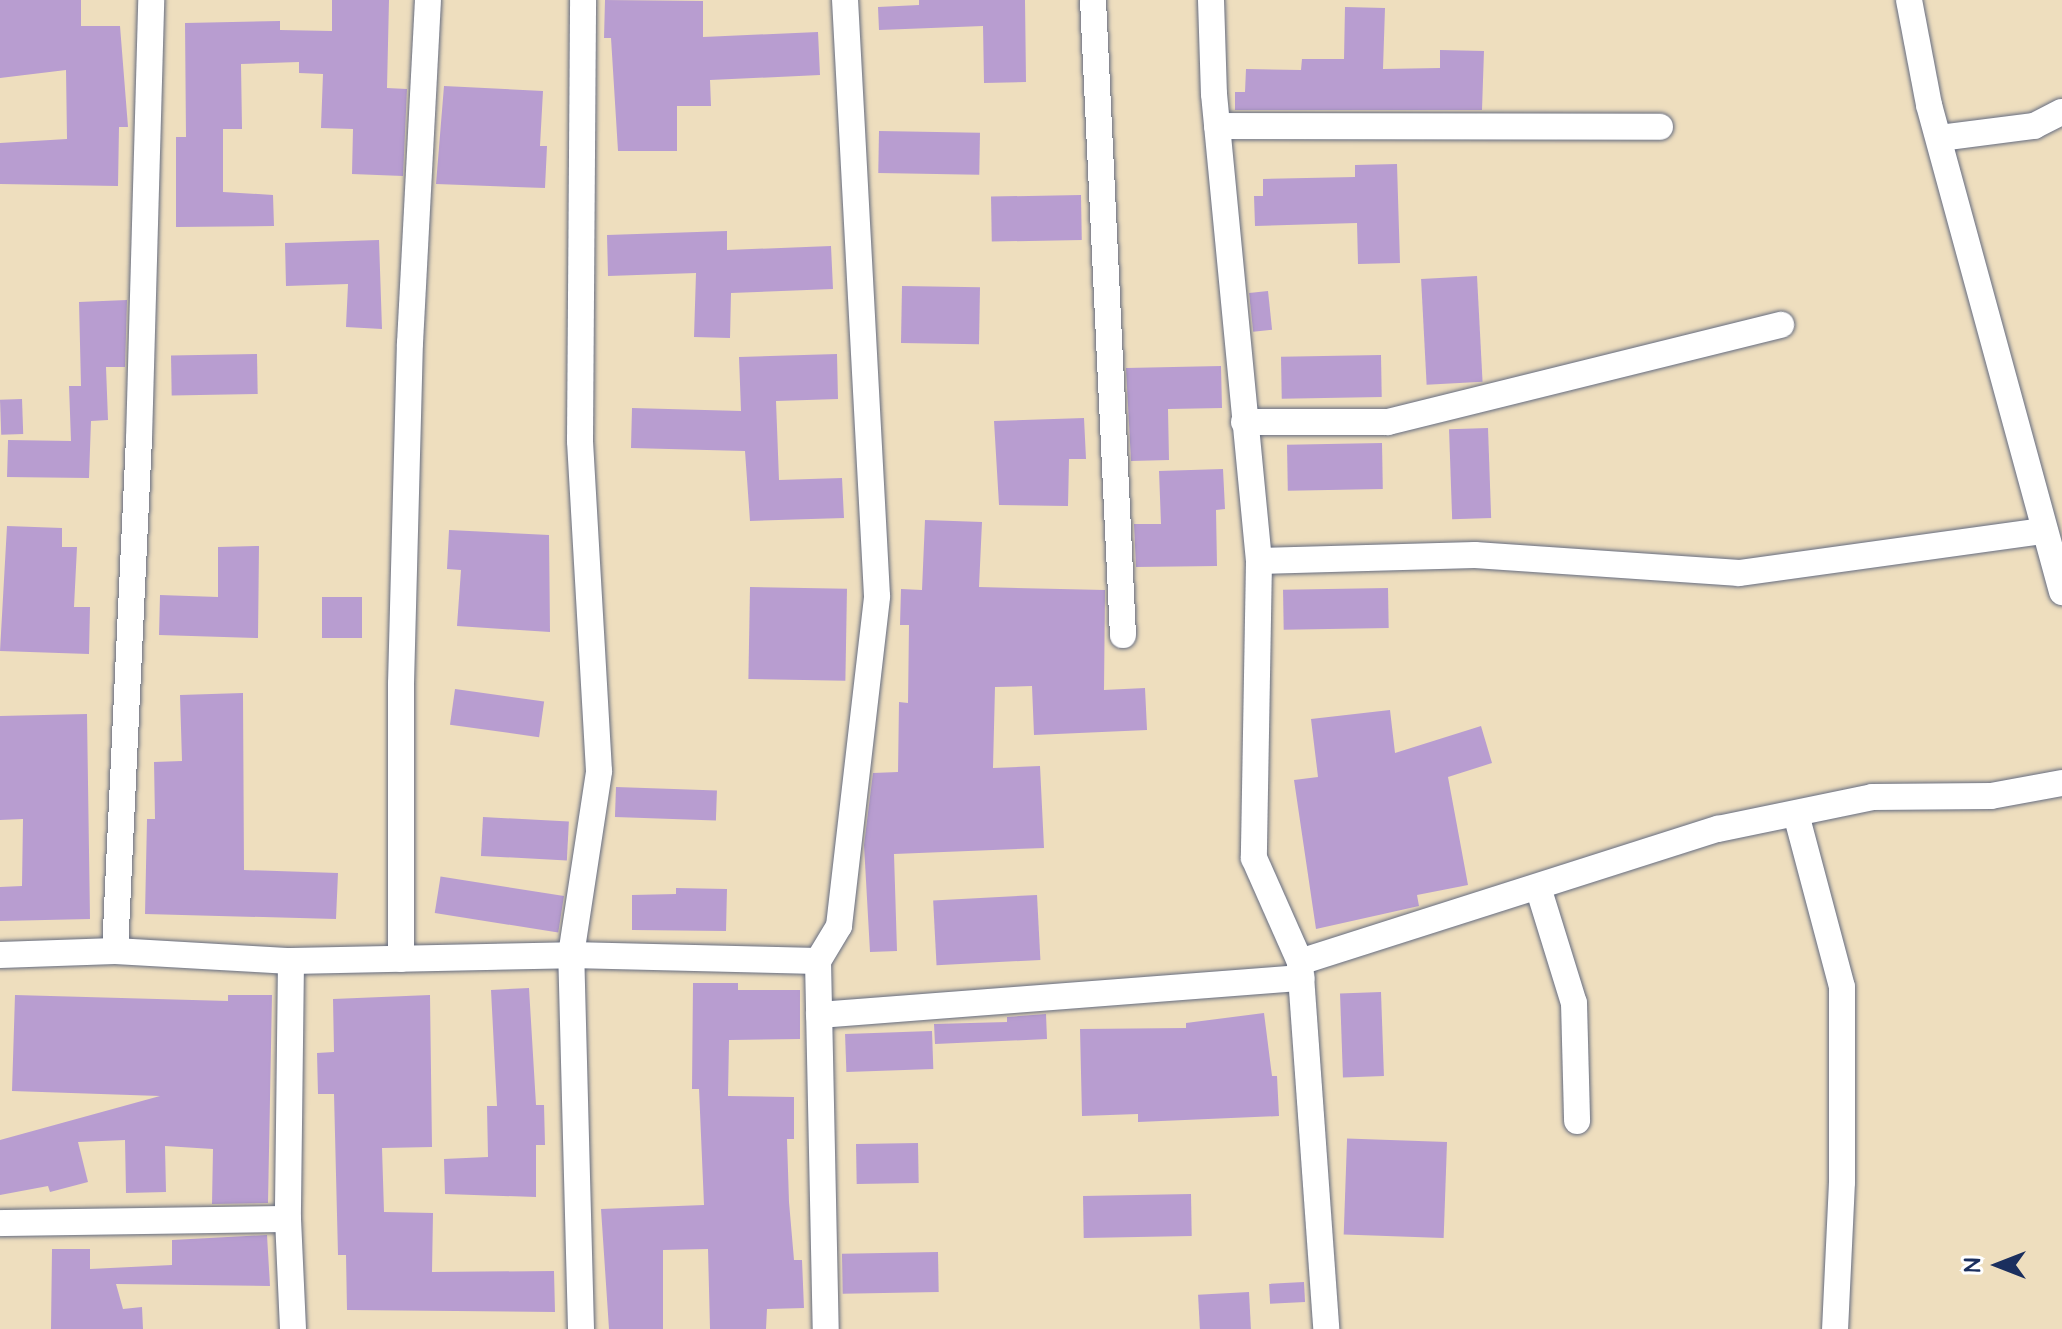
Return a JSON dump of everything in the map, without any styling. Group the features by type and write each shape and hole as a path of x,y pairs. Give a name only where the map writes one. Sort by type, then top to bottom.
{"street":[{"path":"115,951 139,439 151,0"},
{"path":"401,959 401,684 410,343 428,0"},
{"path":"581,1329 571,955 599,771 580,441 583,0"},
{"path":"826,1329 818,961 834,941 843,905 877,596 845,0"},
{"path":"1093,0 1123,635"},
{"path":"1211,0 1217,126 1259,561 1254,858 1301,970 1326,1329"},
{"path":"1909,0 1940,138 2043,531 2062,592"},
{"path":"1940,138 2034,126 2062,112"},
{"path":"1217,126 1660,127"},
{"path":"1244,422 1388,422 1781,325"},
{"path":"1259,561 1475,555 1739,573 2043,531"},
{"path":"819,1015 1301,970 1538,887 1718,829 1872,797 1991,796 2062,783"},
{"path":"1796,814 1842,987 1842,1182 1835,1329"},
{"path":"1538,887 1574,1003 1577,1121"},
{"path":"0,955 115,951 291,961 571,955 818,961"},
{"path":"291,961 288,1219 293,1329"},
{"path":"0,1223 288,1219"}],"building":[{"path":"0,0 81,0 81,26 120,26 128,127 119,127 118,186 0,184 0,143 67,139 66,70 0,78"},
{"path":"332,0 389,0 387,88 407,89 403,176 352,174 353,129 321,128 323,74 299,73 299,62 241,64 242,129 223,129 223,192 273,195 274,226 176,227 176,137 186,137 185,23 280,21 280,30 332,31"},
{"path":"605,0 703,1 703,37 818,32 820,75 710,80 711,106 677,106 677,151 618,151 611,38 604,38"},
{"path":"919,0 1025,0 1026,82 984,83 983,26 879,30 878,7 919,5"},
{"path":"1345,7 1385,8 1383,69 1440,68 1440,50 1484,51 1482,110 1235,110 1235,92 1245,92 1246,69 1301,70 1302,59 1344,59"},
{"path":"444,86 543,91 540,146 547,146 545,188 436,184"},
{"path":"879,131 980,133 979,175 878,173"},
{"path":"1397,164 1400,263 1358,264 1357,223 1255,226 1254,196 1263,196 1263,179 1355,177 1355,165"},
{"path":"1081,195 1082,240 992,242 991,197"},
{"path":"727,231 727,250 831,246 833,289 731,293 730,338 694,337 696,273 608,276 607,235"},
{"path":"379,240 382,329 346,327 348,284 286,286 285,243"},
{"path":"1477,276 1483,382 1427,385 1421,279"},
{"path":"902,286 980,287 979,344 901,343"},
{"path":"1268,291 1272,330 1253,332 1249,293"},
{"path":"127,300 125,367 106,367 108,420 91,421 89,478 7,477 8,440 71,441 69,386 81,386 79,302"},
{"path":"257,354 258,394 172,395 171,356"},
{"path":"837,354 838,399 776,401 779,480 842,478 844,518 750,521 745,451 631,448 632,408 741,411 739,357"},
{"path":"1381,355 1382,397 1282,399 1281,357"},
{"path":"1221,366 1222,408 1168,409 1169,460 1131,461 1126,368"},
{"path":"22,399 23,434 1,435 0,400"},
{"path":"1084,418 1086,459 1069,459 1068,506 999,505 994,421"},
{"path":"1488,428 1491,518 1452,519 1449,429"},
{"path":"1382,443 1383,489 1288,491 1287,445"},
{"path":"1223,469 1225,509 1216,510 1217,566 1136,567 1134,524 1161,524 1159,471"},
{"path":"925,520 982,522 979,587 1105,590 1104,690 1145,688 1147,730 1034,735 1032,686 995,687 993,768 1040,766 1044,848 894,854 897,951 870,952 864,845 873,773 898,772 899,702 908,703 909,625 900,625 901,589 922,590"},
{"path":"7,526 62,528 62,547 77,547 74,607 90,607 89,654 0,651"},
{"path":"449,530 549,535 550,632 457,626 461,570 447,569"},
{"path":"259,546 258,638 159,635 160,595 218,597 218,547"},
{"path":"750,587 847,589 845,681 748,679"},
{"path":"1388,588 1389,628 1284,630 1283,590"},
{"path":"322,597 362,597 362,638 322,638"},
{"path":"455,689 544,702 539,737 450,725"},
{"path":"243,693 244,870 338,873 336,919 145,914 147,819 155,819 154,762 182,761 180,695"},
{"path":"1390,710 1395,753 1481,726 1492,763 1448,777 1468,885 1417,895 1419,906 1316,929 1294,780 1318,777 1311,719"},
{"path":"87,714 90,919 0,921 0,887 22,886 23,819 0,820 0,716"},
{"path":"616,787 717,791 716,821 615,817"},
{"path":"483,817 569,822 567,860 481,856"},
{"path":"441,876 564,896 558,933 435,913"},
{"path":"676,888 727,889 726,931 632,930 632,895 676,894"},
{"path":"1037,895 1040,960 937,965 933,900"},
{"path":"693,983 738,983 738,990 800,990 800,1039 729,1040 728,1096 794,1097 794,1139 787,1139 789,1202 794,1260 802,1260 804,1308 767,1309 766,1329 710,1329 708,1249 663,1250 663,1329 609,1329 601,1209 704,1205 699,1089 692,1089"},
{"path":"529,988 536,1105 544,1105 545,1145 536,1145 536,1197 445,1194 444,1159 488,1157 487,1106 497,1106 491,990"},
{"path":"1381,992 1384,1076 1343,1077 1340,993"},
{"path":"15,995 228,1001 228,995 272,995 268,1203 212,1204 213,1149 165,1146 166,1192 126,1193 125,1140 78,1142 88,1182 50,1192 48,1186 0,1195 0,1140 160,1096 12,1091"},
{"path":"430,995 432,1147 382,1148 384,1212 433,1213 432,1272 554,1271 555,1312 347,1310 346,1255 338,1255 334,1094 318,1094 317,1053 334,1052 333,999"},
{"path":"1264,1013 1272,1076 1277,1076 1279,1116 1138,1122 1138,1114 1082,1116 1080,1029 1186,1028 1186,1023"},
{"path":"1046,1014 1047,1039 935,1044 934,1024 1007,1022 1007,1017"},
{"path":"932,1031 933,1069 846,1072 845,1034"},
{"path":"1347,1139 1447,1142 1444,1238 1344,1234"},
{"path":"918,1143 919,1183 857,1184 856,1144"},
{"path":"1191,1194 1192,1236 1084,1238 1083,1196"},
{"path":"267,1235 270,1286 116,1284 123,1309 142,1307 143,1329 51,1329 52,1249 90,1249 90,1269 172,1265 172,1240"},
{"path":"938,1252 939,1292 843,1294 842,1254"},
{"path":"1304,1282 1305,1302 1270,1304 1269,1284"},
{"path":"1249,1292 1251,1329 1200,1329 1198,1295"}]}
